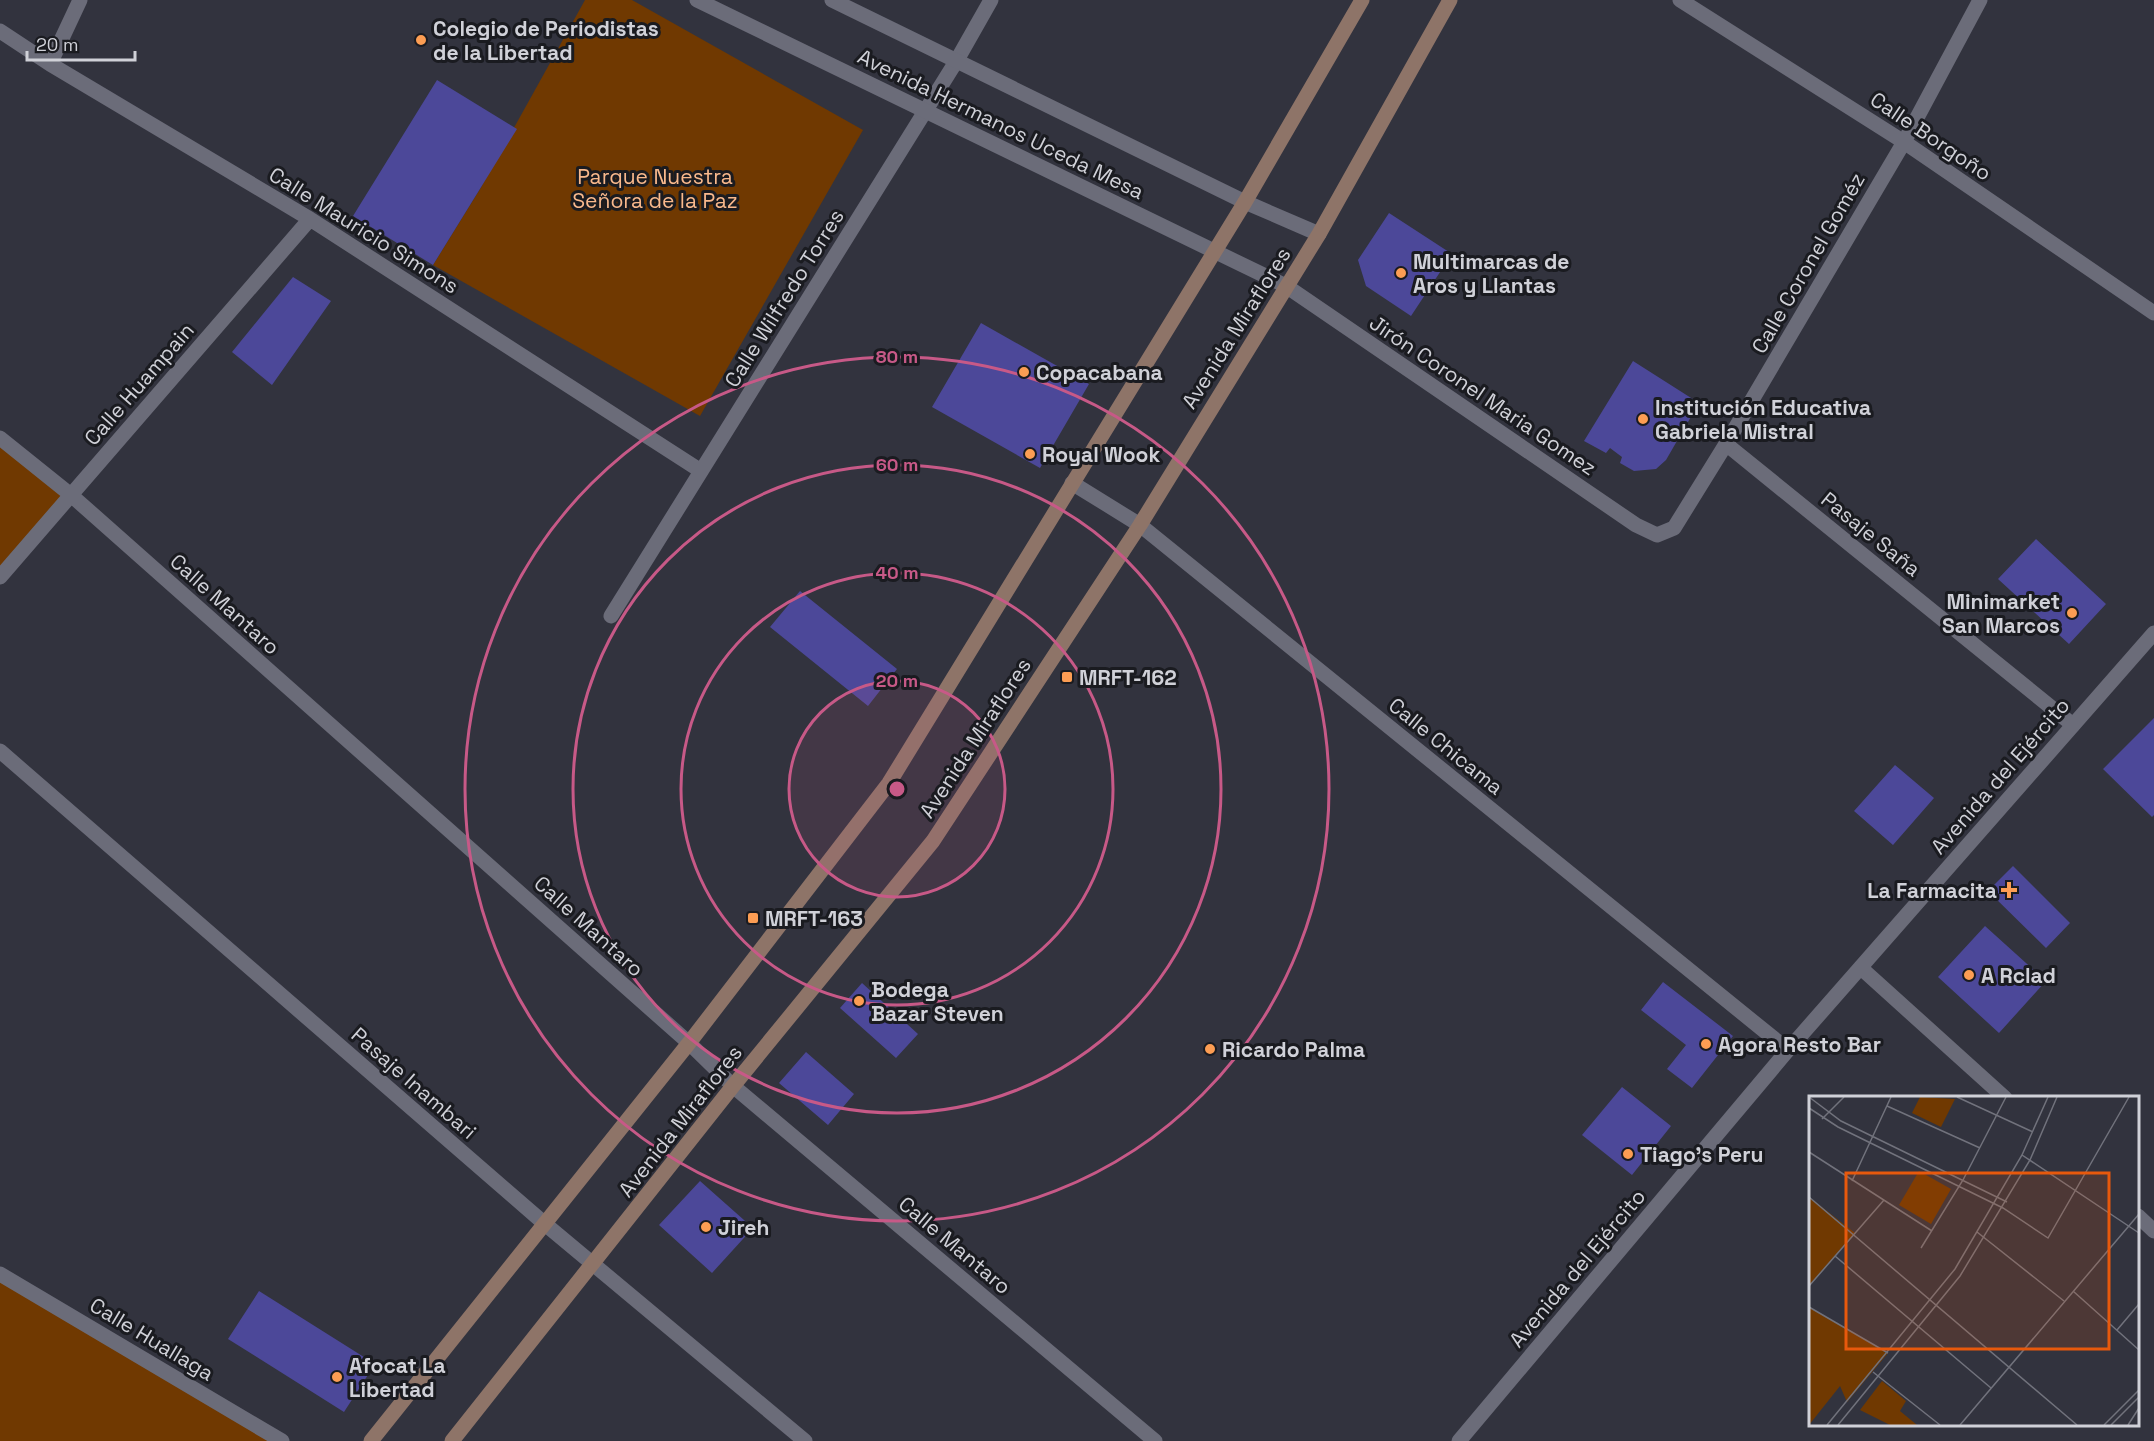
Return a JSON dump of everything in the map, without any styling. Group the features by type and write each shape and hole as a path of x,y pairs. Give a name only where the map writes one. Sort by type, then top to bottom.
{"main road":[{"name":"Avenida Miraflores","path":"371,1441 689,1043 889,783 1245,201 1362,0"},
{"name":"Avenida Miraflores","path":"452,1441 734,1086 933,841 1140,525 1318,234 1450,0"}],"street":[{"path":"50,64 80,0"},
{"name":"Avenida Hermanos Uceda Mesa","path":"697,0 1286,286"},
{"name":"Avenida Hermanos Uceda Mesa","path":"832,0 1245,201 1318,234"},
{"name":"Calle Wilfredo Torres","path":"611,616 957,60 991,0"},
{"name":"Calle Borgoño","path":"1680,0 1904,142 2154,313"},
{"name":"Calle Coronel Goméz","path":"1657,534 1674,528 1726,444 1904,142 1980,0"},
{"name":"Calle Mauricio Simons","path":"0,31 50,64 310,219 701,471"},
{"name":"Calle Huampain","path":"0,577 310,219"},
{"name":"Jirón Coronel Maria Gomez","path":"1286,286 1636,525 1657,534"},
{"name":"Calle Mantaro","path":"0,438 71,495 689,1043 734,1086 1155,1441"},
{"name":"Pasaje Saña","path":"1726,444 2073,725"},
{"name":"Calle Chicama","path":"1072,483 1140,525 1788,1050"},
{"name":"Avenida del Ejército","path":"1459,1441 1788,1050 2154,633"},
{"name":"Pasaje Inambari","path":"0,751 545,1224 805,1441"},
{"path":"1861,968 2003,1096"},
{"path":"2139,1217 2154,1231"},
{"name":"Calle Huallaga","path":"0,1274 282,1441"}],"green space":[{"name":"Parque Nuestra Señora de la Paz","path":"585,0 632,0 863,130 700,416 433,265 480,189"},
{"path":"0,438 71,495 0,577"},
{"path":"0,1274 282,1441 0,1441"}],"building":[{"path":"437,80 517,129 433,265 353,216"},
{"name":"Multimarcas de Aros y Llantas","path":"1389,213 1452,254 1411,316 1366,286 1358,260"},
{"path":"293,277 331,301 272,385 232,352"},
{"path":"981,323 1089,384 1040,468 932,407"},
{"name":"Institución Educativa Gabriela Mistral","path":"1633,361 1699,403 1666,460 1656,469 1634,471 1620,463 1622,457 1610,448 1606,453 1584,441"},
{"path":"2036,539 2106,604 2069,644 1998,579"},
{"path":"800,591 897,669 868,706 770,627"},
{"path":"2154,718 2154,815 2152,817 2103,769"},
{"path":"1895,765 1934,798 1893,845 1854,811"},
{"path":"2013,866 2070,923 2046,948 1988,891"},
{"path":"1985,926 2046,981 1999,1033 1938,977"},
{"path":"1663,982 1733,1036 1692,1088 1667,1069 1686,1045 1641,1010"},
{"path":"862,983 918,1034 896,1058 840,1008"},
{"path":"806,1052 854,1094 828,1125 779,1083"},
{"path":"1622,1087 1671,1126 1632,1175 1582,1135"},
{"name":"Jireh","path":"700,1181 753,1228 712,1273 659,1225"},
{"path":"259,1291 375,1364 344,1412 228,1339"}],"place":[{"name":"Colegio de Periodistas de la Libertad","path":"421,40"},
{"name":"Multimarcas de Aros y Llantas","path":"1401,273"},
{"name":"Copacabana","path":"1024,372"},
{"name":"Institución Educativa Gabriela Mistral","path":"1643,419"},
{"name":"Royal Wook","path":"1030,454"},
{"name":"Minimarket San Marcos","path":"2072,613"},
{"name":"MRFT-162","path":"1067,677"},
{"name":"La Farmacita","path":"2009,890"},
{"name":"MRFT-163","path":"753,918"},
{"name":"A Rclad","path":"1969,975"},
{"name":"Bodega Bazar Steven","path":"859,1001"},
{"name":"Agora Resto Bar","path":"1706,1044"},
{"name":"Ricardo Palma","path":"1210,1049"},
{"name":"Tiago's Peru","path":"1628,1154"},
{"name":"Jireh","path":"706,1227"},
{"name":"Afocat La Libertad","path":"337,1377"}]}
